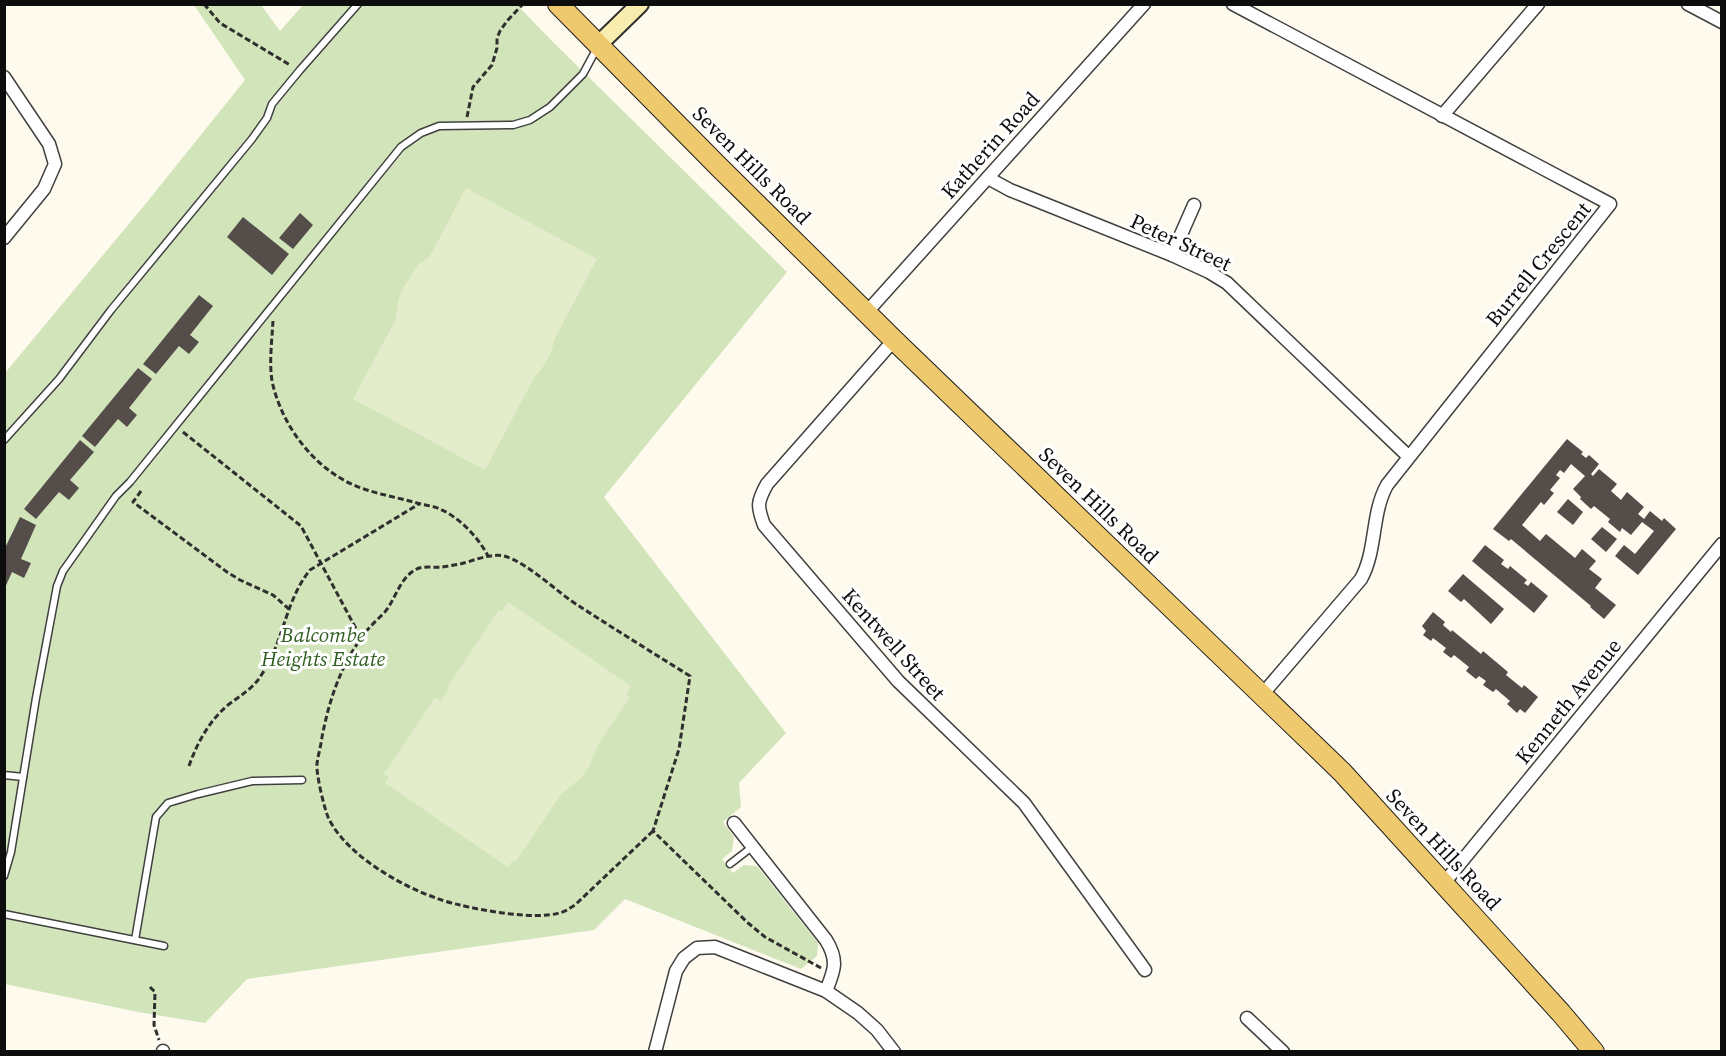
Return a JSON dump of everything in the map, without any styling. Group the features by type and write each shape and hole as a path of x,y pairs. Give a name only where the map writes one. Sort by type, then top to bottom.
{"main road":[{"name":"Seven Hills Road","path":"558,4 866,313 1342,772 1562,1013 1594,1052"}],"street":[{"path":"598,45 640,4"},
{"name":"Katherin Road","path":"866,313 1144,4"},
{"name":"Burrell Crescent","path":"1233,4 1610,204 1408,456 1383,493 1377,509 1367,565 1361,579 1261,696"},
{"path":"1442,116 1538,4"},
{"path":"1688,4 1722,22"},
{"path":"4,77 49,144 55,164 44,189 4,238"},
{"name":"Peter Street","path":"988,178 1010,190 1172,255 1218,277 1234,288 1408,456"},
{"path":"1172,255 1194,205"},
{"name":"Kentwell Street","path":"894,340 767,484 759,498 759,513 764,525 898,681 1024,803 1145,970"},
{"name":"Kenneth Avenue","path":"1444,883 1722,544"},
{"path":"734,823 832,950 835,964 826,991"},
{"path":"655,1052 676,971 684,958 697,948 715,947 826,991 858,1013 877,1030 894,1052"},
{"path":"1247,1018 1283,1052"}],"lane":[{"path":"4,440 58,379 118,301 252,139 267,118 272,104 358,4"},
{"path":"4,876 11,852 57,586 63,571 116,496 130,482 274,306 401,147 421,133 439,126 513,125 536,117 550,107 583,74 598,45"},
{"path":"4,775 23,777"},
{"path":"135,940 156,817 168,803 252,781 302,780"},
{"path":"730,864 752,847"},
{"path":"4,914 165,946"}],"path":[{"path":"204,4 220,23 300,70"},
{"path":"466,125 473,87 492,65 497,48 497,38 502,27 523,4"},
{"path":"274,306 272,380 288,423 299,441 335,475 362,488 440,509 473,534 488,556"},
{"path":"176,426 301,526 361,638"},
{"path":"141,491 133,502 227,572 273,596 289,609"},
{"path":"189,766 195,748 205,730 218,714 249,690 261,677 269,663 300,582 310,570 419,504"},
{"path":"502,555 518,562 579,606 690,676 679,749 653,831 575,905 561,913 528,915 475,909 450,903 406,886 354,850 336,829 327,816 318,775 317,764 334,689 361,638 385,612 407,576 423,567 434,568 459,564 488,556 502,555"},
{"path":"653,831 765,937 832,975"},
{"path":"150,987 155,992 154,1025 163,1051"}],"green space":[{"name":"Balcombe Heights Estate","path":"194,5 261,5 280,31 303,5 517,5 787,272 604,497 786,733 739,783 741,807 723,822 734,837 732,851 722,859 733,873 744,865 757,866 818,943 817,956 801,969 625,899 594,930 247,979 205,1023 138,1012 5,984 5,373 245,80"},
{"path":"466,188 597,259 555,338 545,364 534,378 485,470 353,399 396,319 398,301 403,288 418,265 430,256"},
{"path":"508,602 631,686 626,694 630,697 598,745 589,767 581,778 561,794 516,861 513,860 508,867 385,783 389,777 384,774 435,697 441,701 448,686 499,610 502,611"}],"building":[{"path":"300,213 313,225 293,249 279,238"},
{"path":"243,217 289,254 272,275 227,237"},
{"path":"199,295 213,306 190,335 199,342 189,354 179,346 156,374 143,364"},
{"path":"138,368 152,379 129,408 137,415 127,427 118,419 95,447 82,436"},
{"path":"1567,439 1583,452 1581,454 1586,458 1589,455 1599,464 1591,474 1593,476 1599,469 1617,484 1611,491 1621,500 1627,492 1644,507 1638,514 1644,519 1650,511 1662,521 1664,518 1676,529 1638,575 1615,556 1624,545 1635,554 1654,531 1642,522 1631,535 1622,528 1620,532 1608,522 1610,519 1594,506 1591,509 1573,489 1585,476 1571,464 1564,473 1560,470 1556,475 1560,478 1550,490 1554,493 1544,505 1541,502 1522,525 1540,541 1546,534 1575,558 1582,549 1596,561 1589,569 1602,579 1595,588 1616,605 1604,619 1511,539 1509,541 1493,529"},
{"path":"80,440 94,452 70,480 79,488 69,500 59,492 36,519 24,509"},
{"path":"1568,499 1583,512 1573,525 1557,512"},
{"path":"20,517 36,525 21,559 31,563 24,578 12,572 4,590 4,550"},
{"path":"1602,527 1617,539 1606,552 1591,539"},
{"path":"1485,545 1504,560 1501,564 1508,569 1510,566 1527,580 1524,583 1528,586 1531,582 1548,596 1534,613 1472,561"},
{"path":"1463,574 1504,609 1491,624 1464,599 1461,602 1448,591"},
{"path":"1433,612 1445,622 1443,625 1451,632 1452,630 1481,654 1483,651 1508,672 1506,675 1522,688 1524,685 1538,697 1525,713 1520,709 1517,713 1507,704 1510,701 1496,689 1493,692 1483,685 1486,681 1479,676 1476,679 1466,671 1469,667 1454,655 1451,658 1443,652 1446,648 1433,638 1431,641 1423,635 1426,631 1422,626"}]}
